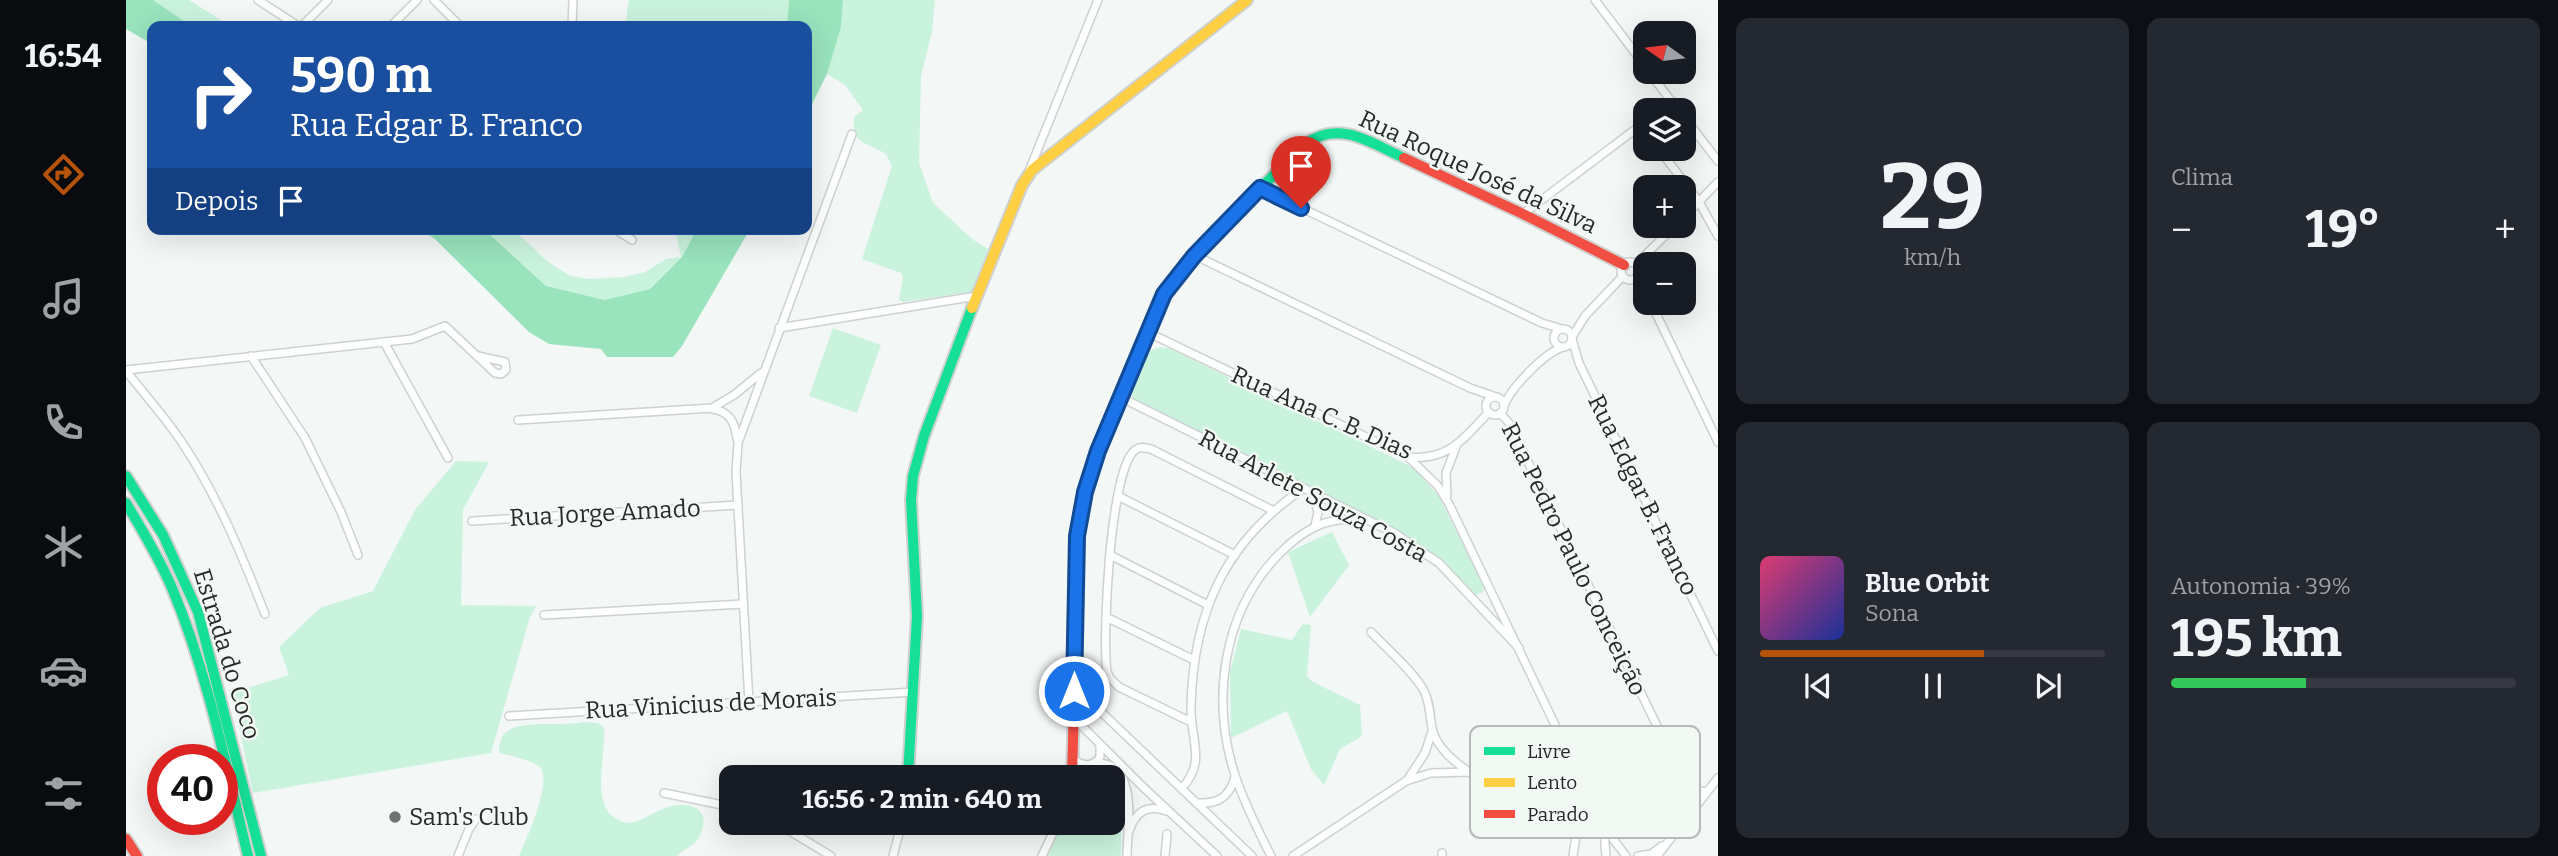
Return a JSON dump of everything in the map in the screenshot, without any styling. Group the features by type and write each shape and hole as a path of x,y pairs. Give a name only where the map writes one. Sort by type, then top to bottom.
{"main road":[{"path":"909,765 917,616 911,500 913,476 924,436 1026,178 1056,149 1247,0"},
{"name":"Rua Roque José da Silva","path":"1073,765 1076,556 1081,513 1091,471 1119,397 1164,294 1194,256 1309,141 1322,134 1340,131 1360,137 1523,214 1628,269"},
{"name":"Estrada do Coco","path":"126,476 163,535 198,612 261,856"},
{"name":"Estrada do Coco","path":"126,503 163,569 193,639 248,856"},
{"path":"126,839 137,856"}],"street":[{"path":"258,0 292,21"},
{"path":"305,21 328,0"},
{"path":"396,21 417,0"},
{"path":"434,0 455,21"},
{"path":"572,21 573,0"},
{"path":"1026,178 1098,0"},
{"path":"1595,0 1633,50"},
{"path":"1658,84 1669,98"},
{"path":"1523,214 1633,131"},
{"path":"1696,133 1718,161"},
{"path":"749,702 736,463 738,443 852,134"},
{"path":"1042,137 1046,145 1056,149"},
{"path":"1669,161 1699,201 1718,236"},
{"path":"1696,204 1718,182"},
{"path":"1260,188 1542,323 1568,331 1572,338"},
{"path":"624,235 632,240"},
{"path":"1521,382 1489,399 1488,408 1494,415 1500,413 1521,382 1541,361 1553,351 1569,345 1585,316 1628,269 1662,238"},
{"name":"Rua Pedro Paulo Conceição","path":"1194,256 1470,388 1496,397"},
{"path":"1628,269 1633,269"},
{"path":"1628,269 1629,279 1633,277"},
{"path":"779,328 978,294"},
{"path":"1657,315 1718,442"},
{"path":"1541,361 1550,349 1556,332 1585,316"},
{"path":"1542,323 1559,346 1563,347"},
{"path":"126,370 412,339 445,326 478,356"},
{"name":"Rua Ana C. B. Dias","path":"1147,332 1408,457 1436,456 1456,446 1488,408"},
{"name":"Rua Edgar B. Franco","path":"1572,338 1579,363 1718,651"},
{"path":"384,342 448,458"},
{"path":"251,356 305,438 341,512 358,555"},
{"path":"126,370 182,443 213,494 265,614"},
{"path":"712,408 763,372"},
{"name":"Rua Pedro Paulo Conceição","path":"1470,388 1488,408"},
{"name":"Rua Arlete Souza Costa","path":"1119,397 1368,520 1426,553 1519,649"},
{"path":"1496,397 1502,400 1504,405"},
{"path":"518,420 712,408 724,411 730,417 738,443"},
{"name":"Rua Pedro Paulo Conceição","path":"1500,413 1509,424 1657,726"},
{"path":"1449,503 1446,473 1456,446"},
{"path":"1191,722 1119,687 1110,678 1106,663 1110,555 1118,496 1128,461 1136,450 1146,448 1274,511"},
{"path":"1408,457 1437,486 1449,503 1556,726"},
{"path":"1182,788 1196,768 1191,722 1194,660 1199,631 1208,605 1234,555 1274,511 1304,488"},
{"path":"1312,492 1318,512 1315,526"},
{"path":"1118,496 1234,555"},
{"name":"Rua Jorge Amado","path":"472,521 738,505"},
{"path":"1271,856 1236,776 1225,727 1223,677 1229,643 1246,600 1264,572 1295,539 1315,526 1336,519 1368,520"},
{"path":"1110,555 1208,605"},
{"path":"1470,596 1481,596 1490,589"},
{"path":"544,615 743,604"},
{"path":"1108,618 1194,660"},
{"path":"1371,632 1418,682 1429,705 1432,730 1442,748 1470,772"},
{"path":"1074,668 1093,706"},
{"name":"Rua Vinicius de Morais","path":"509,716 914,691"},
{"path":"1074,694 1087,696"},
{"path":"1074,694 1093,706 1252,856"},
{"path":"1093,706 1074,716 1100,746 1217,856"},
{"path":"1406,781 1425,753 1432,730"},
{"path":"1073,742 1091,737"},
{"path":"1092,764 1100,757 1100,746"},
{"path":"1073,760 1081,765 1104,762 1116,767 1125,782 1127,856"},
{"path":"1293,856 1406,781 1438,772 1470,772"},
{"path":"1197,803 1215,803 1222,800 1228,794 1236,776"},
{"path":"1700,800 1718,778"},
{"path":"1127,799 1133,789 1143,787"},
{"path":"1700,791 1706,792"},
{"path":"664,793 719,804"},
{"path":"1127,839 1134,818 1152,802 1152,794"},
{"path":"1127,799 1132,809 1156,808 1171,813"},
{"path":"458,856 476,819"},
{"path":"1165,856 1167,834"},
{"path":"796,835 831,856"},
{"path":"893,856 899,835"},
{"path":"1042,856 1052,835"},
{"path":"1605,838 1606,856"},
{"path":"1613,838 1627,856"},
{"path":"1657,856 1670,838"},
{"path":"1638,856 1651,853 1665,844"},
{"path":"1618,856 1627,856"}],"shaded area":[{"path":"126,0 153,0 184,21 147,21 147,41 126,29"},
{"path":"153,0 189,0 222,21 184,21"},
{"path":"629,0 789,0 787,21 626,21"},
{"path":"789,0 843,0 841,27 827,74 812,104 812,21 787,21"},
{"path":"843,0 935,0 932,32 921,76 919,163 933,203 972,239 988,249 972,292 903,302 899,300 903,277 901,273 862,259 892,166 886,154 858,138 854,117 863,110 845,85 827,74 841,27"},
{"path":"429,235 491,235 546,286 605,300 650,289 682,257 694,235 747,235 673,357 607,357 601,349 549,344 529,332"},
{"path":"491,235 519,235 547,261 570,276 589,279 625,277 645,272 666,259 681,257 676,235 694,235 682,257 650,289 606,300 546,286"},
{"path":"833,328 881,345 857,413 809,396"},
{"path":"1161,347 1171,349 1414,468 1438,495 1484,586 1483,592 1471,594 1441,561 1424,547 1135,401 1128,389 1135,368 1146,353"},
{"path":"456,461 489,462 463,510 461,605 536,606 530,617 491,753 253,793 232,693 289,675 279,647 320,608 373,591 415,510"},
{"path":"1332,532 1349,565 1310,617 1288,552"},
{"path":"1303,624 1311,625 1307,676 1313,682 1360,705 1362,736 1340,749 1324,785 1311,769 1287,711 1231,738 1230,672 1241,629 1292,640"},
{"path":"598,723 604,728 601,784 607,810 615,818 629,823 665,808 691,806 702,814 704,820 698,839 693,844 677,856 519,856 537,811 543,774 540,767 532,763 499,753 502,736 513,728 532,724"},
{"path":"1055,835 1121,835 1121,856 1046,856"}],"traffic: fast":[{"path":"1077,592 1078,536 1085,492 1098,451 1157,308 1172,281 1206,242 1305,144 1318,137 1343,133 1367,140 1404,158"},
{"path":"909,765 917,616 911,500 913,476 924,436 972,308"},
{"path":"126,476 163,535 198,612 261,856"},
{"path":"126,503 162,566 185,621 215,720 248,856"}],"traffic: slow":[{"path":"972,308 1022,185 1032,170 1247,0"}],"traffic: jam":[{"path":"1404,158 1624,265"},
{"path":"1072,765 1077,592"},
{"path":"126,839 137,856"}],"place":[{"name":"Sam's Club","path":"395,817"}],"route":[{"path":"1074,691 1077,536 1085,492 1098,451 1157,307 1182,269 1260,188 1301,208"}]}
